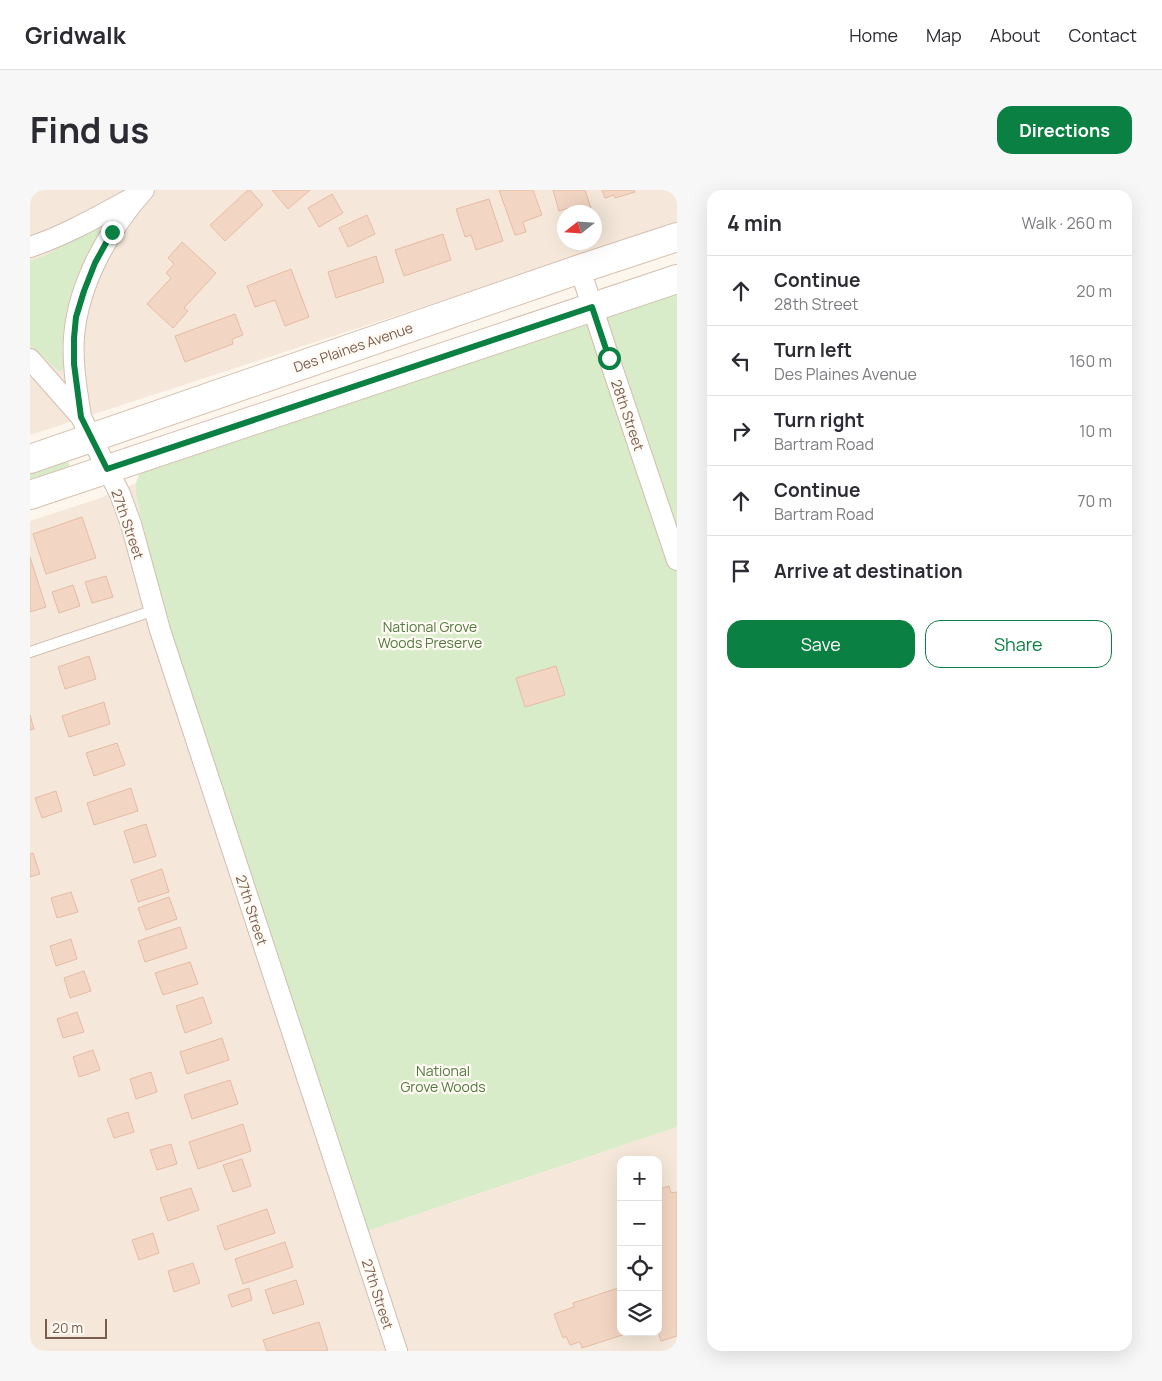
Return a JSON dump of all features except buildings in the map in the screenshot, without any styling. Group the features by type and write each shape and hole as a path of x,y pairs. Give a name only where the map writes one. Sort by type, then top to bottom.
{"street":[{"path":"30,247 83,225 143,191"},
{"path":"86,428 74,364 76,317 95,263 122,217 143,191"},
{"name":"Des Plaines Avenue","path":"30,459 86,428 677,237"},
{"name":"28th Street","path":"580,269 677,560"},
{"path":"30,495 677,279"},
{"path":"30,359 86,428"},
{"name":"27th Street","path":"86,428 120,494 131,524 160,630 397,1351"}],"lane":[{"path":"30,652 155,610"}],"shaded area":[{"path":"30,190 677,190 677,224 602,248 602,205 557,205 557,250 597,250 30,435"},
{"path":"136,483 136,494 149,556 367,1231 677,1127 677,1351 30,1351 30,521 100,498"}],"green space":[{"path":"97,227 99,233 82,265 70,297 63,331 63,368 59,371 30,345 30,261 44,256"},
{"name":"National Grove Woods Preserve","path":"677,290 677,1127 367,1231 169,633 149,556 136,494 136,483 139,475 145,468"},
{"path":"65,461 69,463 70,468 30,484 30,472"}],"route":[{"path":"112,232 95,263 84,291 76,317 74,338 74,364 81,417 107,469 592,307 609,358"}],"park label":[{"name":"National Grove Woods","path":"443,1078"}]}
